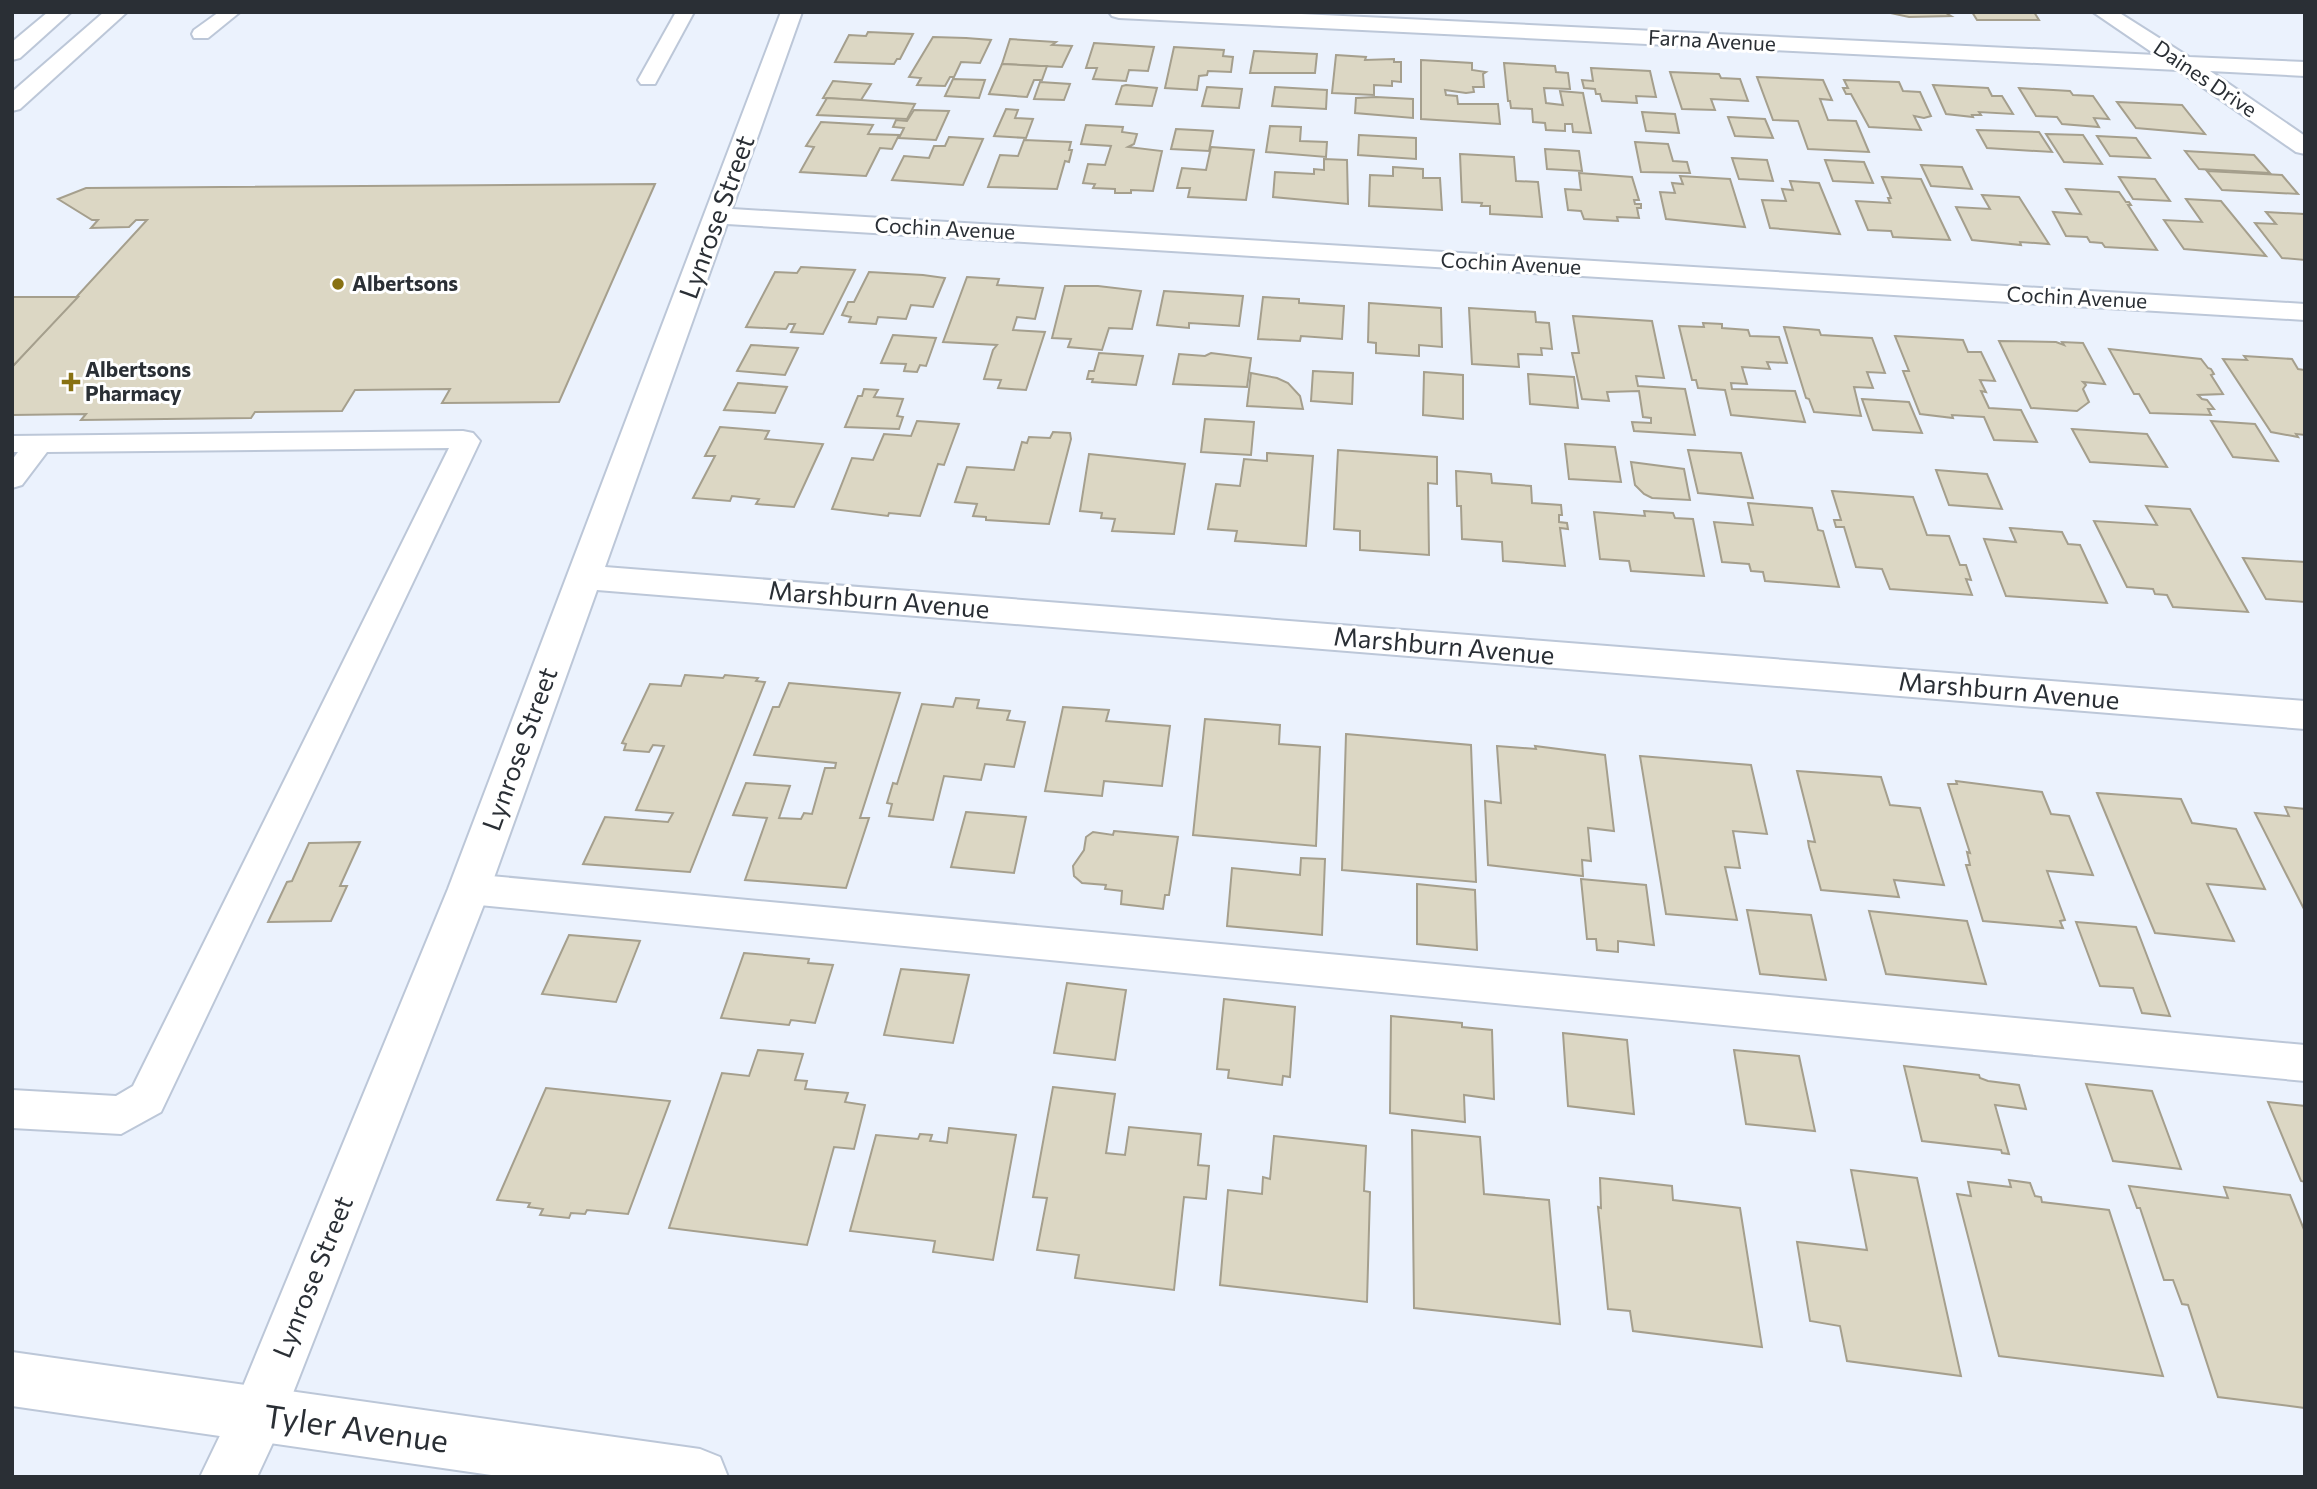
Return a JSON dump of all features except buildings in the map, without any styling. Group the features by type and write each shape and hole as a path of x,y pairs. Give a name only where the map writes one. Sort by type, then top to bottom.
{"street":[{"path":"12,53 61,12"},
{"path":"12,104 117,12"},
{"name":"Lynrose Street","path":"228,1477 258,1415 469,889 792,12"},
{"name":"Farna Avenue","path":"1119,12 2305,69"},
{"name":"Daines Drive","path":"2103,12 2185,64 2305,147"},
{"name":"Cochin Avenue","path":"718,216 2305,312"},
{"name":"Marshburn Avenue","path":"584,576 2305,715"},
{"name":"Tyler Avenue","path":"12,1379 701,1477"}],"lane":[{"path":"201,34 231,12"},
{"path":"648,80 685,12"},
{"path":"12,479 25,444 466,441 147,1099 121,1115 12,1109"},
{"path":"469,889 2305,1063"}],"place":[{"name":"Albertsons","path":"338,284"},
{"name":"Albertsons Pharmacy","path":"71,382"}]}
